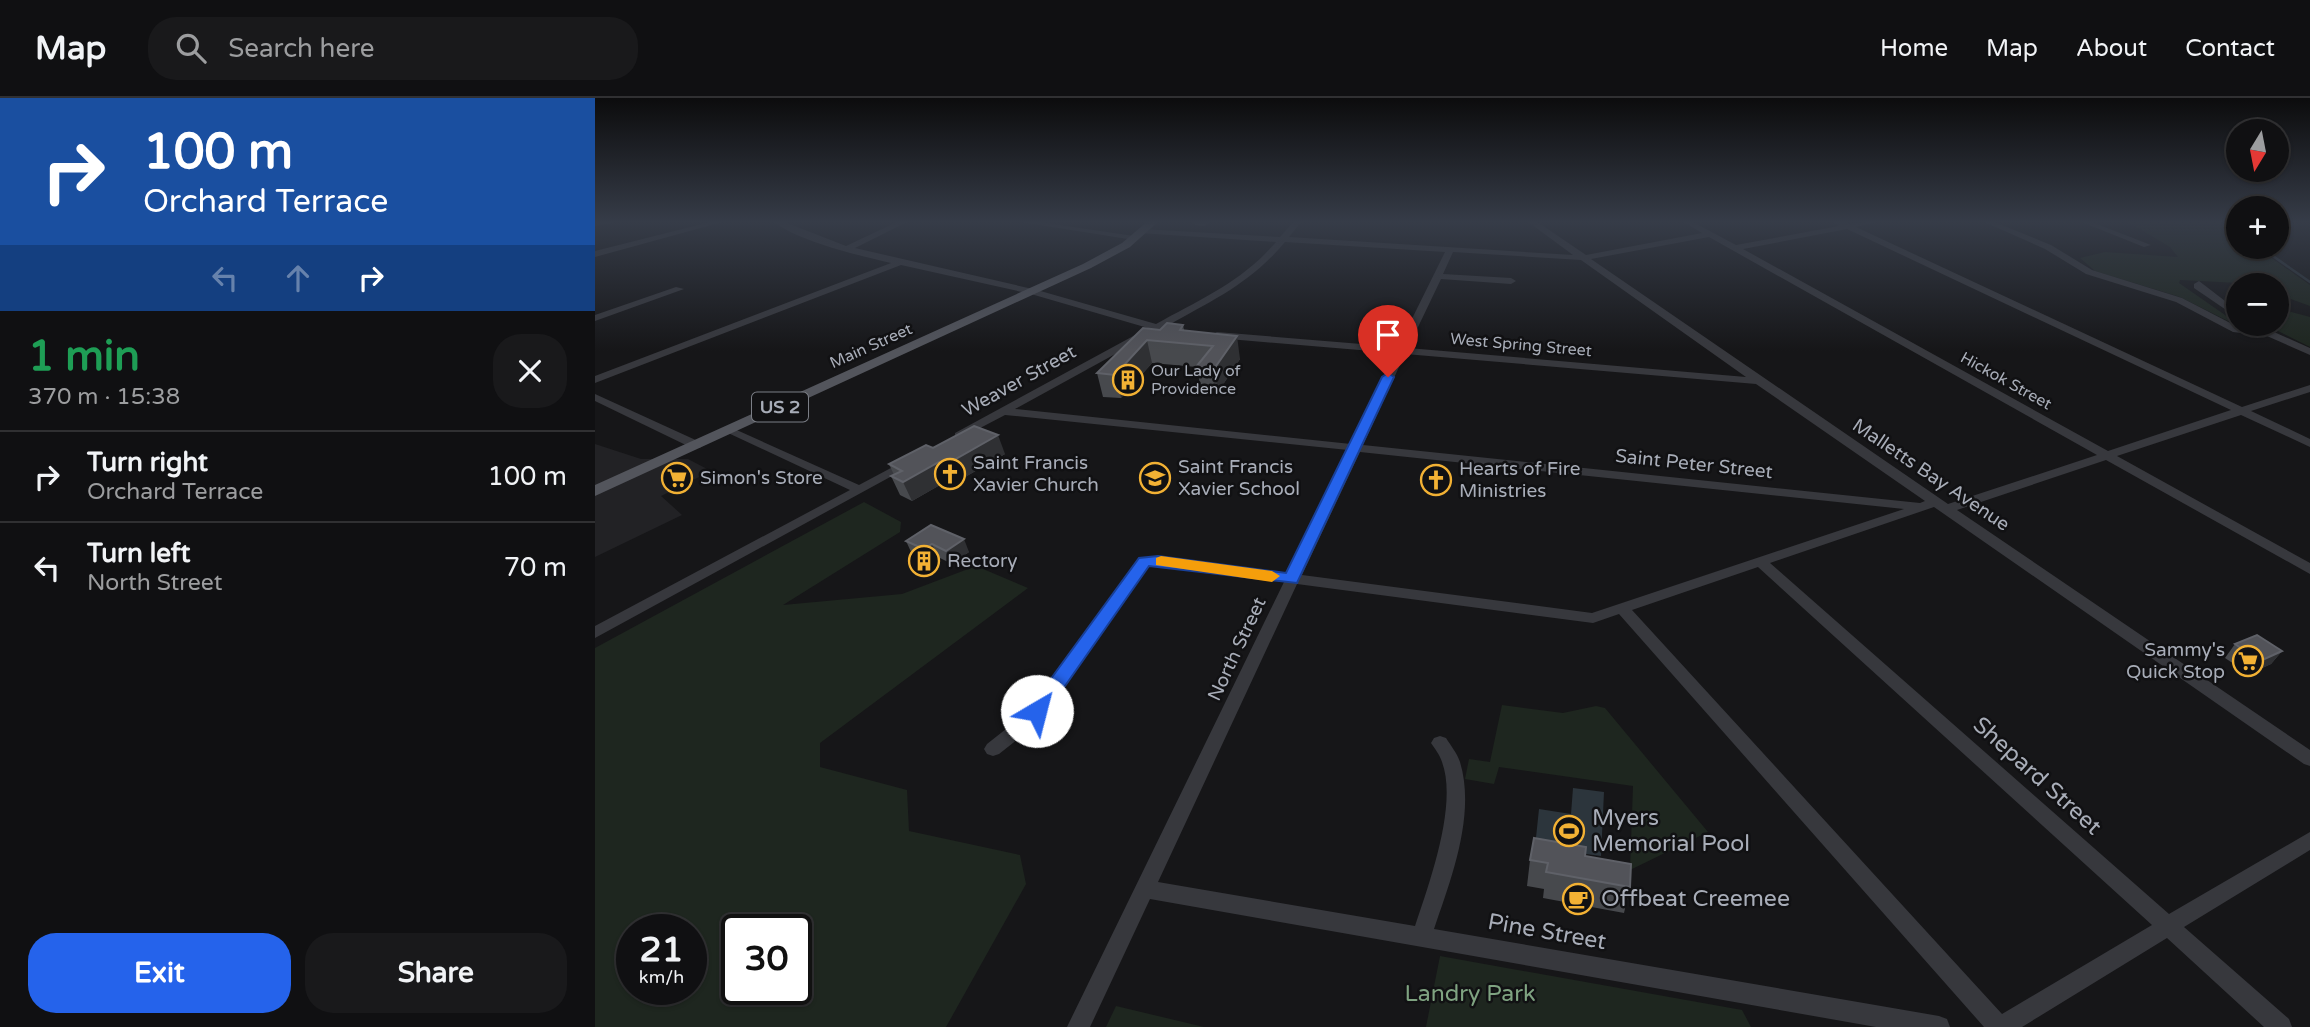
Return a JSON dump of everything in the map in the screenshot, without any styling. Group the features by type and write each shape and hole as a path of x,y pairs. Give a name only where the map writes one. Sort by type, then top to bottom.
{"main road":[{"name":"Main Street","path":"595,491 1089,264"}],"street":[{"path":"595,380 894,264"},
{"path":"918,264 1034,291 1158,327 1195,333"},
{"name":"Weaver Street","path":"946,443 1158,327 1247,276 1259,264"},
{"name":"North Street","path":"1078,1027 1443,264"},
{"name":"Malletts Bay Avenue","path":"1593,264 1934,506 2310,759"},
{"name":"Hickok Street","path":"1765,264 2310,569"},
{"path":"1929,264 2310,443"},
{"path":"2077,264 2089,272 2179,300 2226,325"},
{"path":"1437,276 1511,281"},
{"path":"2199,284 2197,286 2204,293 2226,307"},
{"path":"595,318 679,289"},
{"name":"West Spring Street","path":"1208,334 1759,381"},
{"path":"2275,336 2310,352"},
{"path":"993,749 1026,723 1047,699 1144,562 1158,561 1586,618 1623,609 1934,506 2107,456 2310,388"},
{"path":"595,397 696,445"},
{"name":"Saint Peter Street","path":"1003,411 1934,506"},
{"path":"730,430 860,490"},
{"path":"595,633 921,456"},
{"name":"Shepard Street","path":"1761,562 2281,1027"},
{"path":"1623,609 2000,1027 2310,839"},
{"path":"1422,936 1444,866 1454,804 1455,768 1452,756 1440,743"},
{"name":"Pine Street","path":"1146,889 1940,1027"}],"shaded area":[{"path":"595,444 641,459 688,459 711,471 661,496 682,515 595,557"},
{"name":"Myers Memorial Pool","path":"1573,788 1604,792 1601,856 1535,847 1539,809 1571,814"}],"green space":[{"path":"2087,264 2281,264 2310,285 2310,306 2289,298 2289,273 2226,273 2226,282 2180,280 2179,283 2226,316 2226,320 2180,297 2095,271"},
{"path":"2289,311 2310,317 2310,347 2288,336"},
{"path":"864,502 901,522 900,532 783,605 902,594 976,566 1028,588 820,743 820,767 907,790 909,831 1020,855 1026,884 946,1027 595,1027 595,648"},
{"path":"1502,705 1563,713 1596,706 1605,708 1708,832 1630,870 1633,786 1499,767 1494,784 1465,779 1469,759 1490,762"},
{"name":"Landry Park","path":"1440,956 1742,1010 1751,1027 1426,1027"},
{"path":"1116,1006 1204,1027 1106,1027"}],"building":[{"path":"1167,323 1183,325 1180,330 1237,336 1214,369 1196,367 1213,346 1147,340 1115,375 1097,373 1143,328 1160,330"},
{"path":"974,426 998,435 945,465 939,462 903,482 891,476 902,471 889,464 926,445 933,448"},
{"path":"931,525 964,539 946,551 932,544 924,549 906,541"},
{"path":"2257,635 2282,651 2260,661 2235,644"},
{"path":"1534,838 1586,847 1585,856 1631,864 1630,887 1546,872 1548,863 1530,860"}],"waterway":[{"path":"2285,264 2310,282"}],"slow traffic":[{"path":"1161,561 1272,576"}],"place":[{"name":"Our Lady of Providence","path":"1128,380"},
{"name":"Saint Francis Xavier Church","path":"950,474"},
{"name":"Simon's Store","path":"677,478"},
{"name":"Saint Francis Xavier School","path":"1155,478"},
{"name":"Hearts of Fire Ministries","path":"1436,480"},
{"name":"Rectory","path":"924,561"},
{"name":"Sammy's Quick Stop","path":"2248,661"},
{"name":"Myers Memorial Pool","path":"1569,831"},
{"name":"Offbeat Creemee","path":"1578,899"}],"route":[{"path":"1037,711 1136,569 1144,562 1158,561 1291,579 1388,377"}]}
